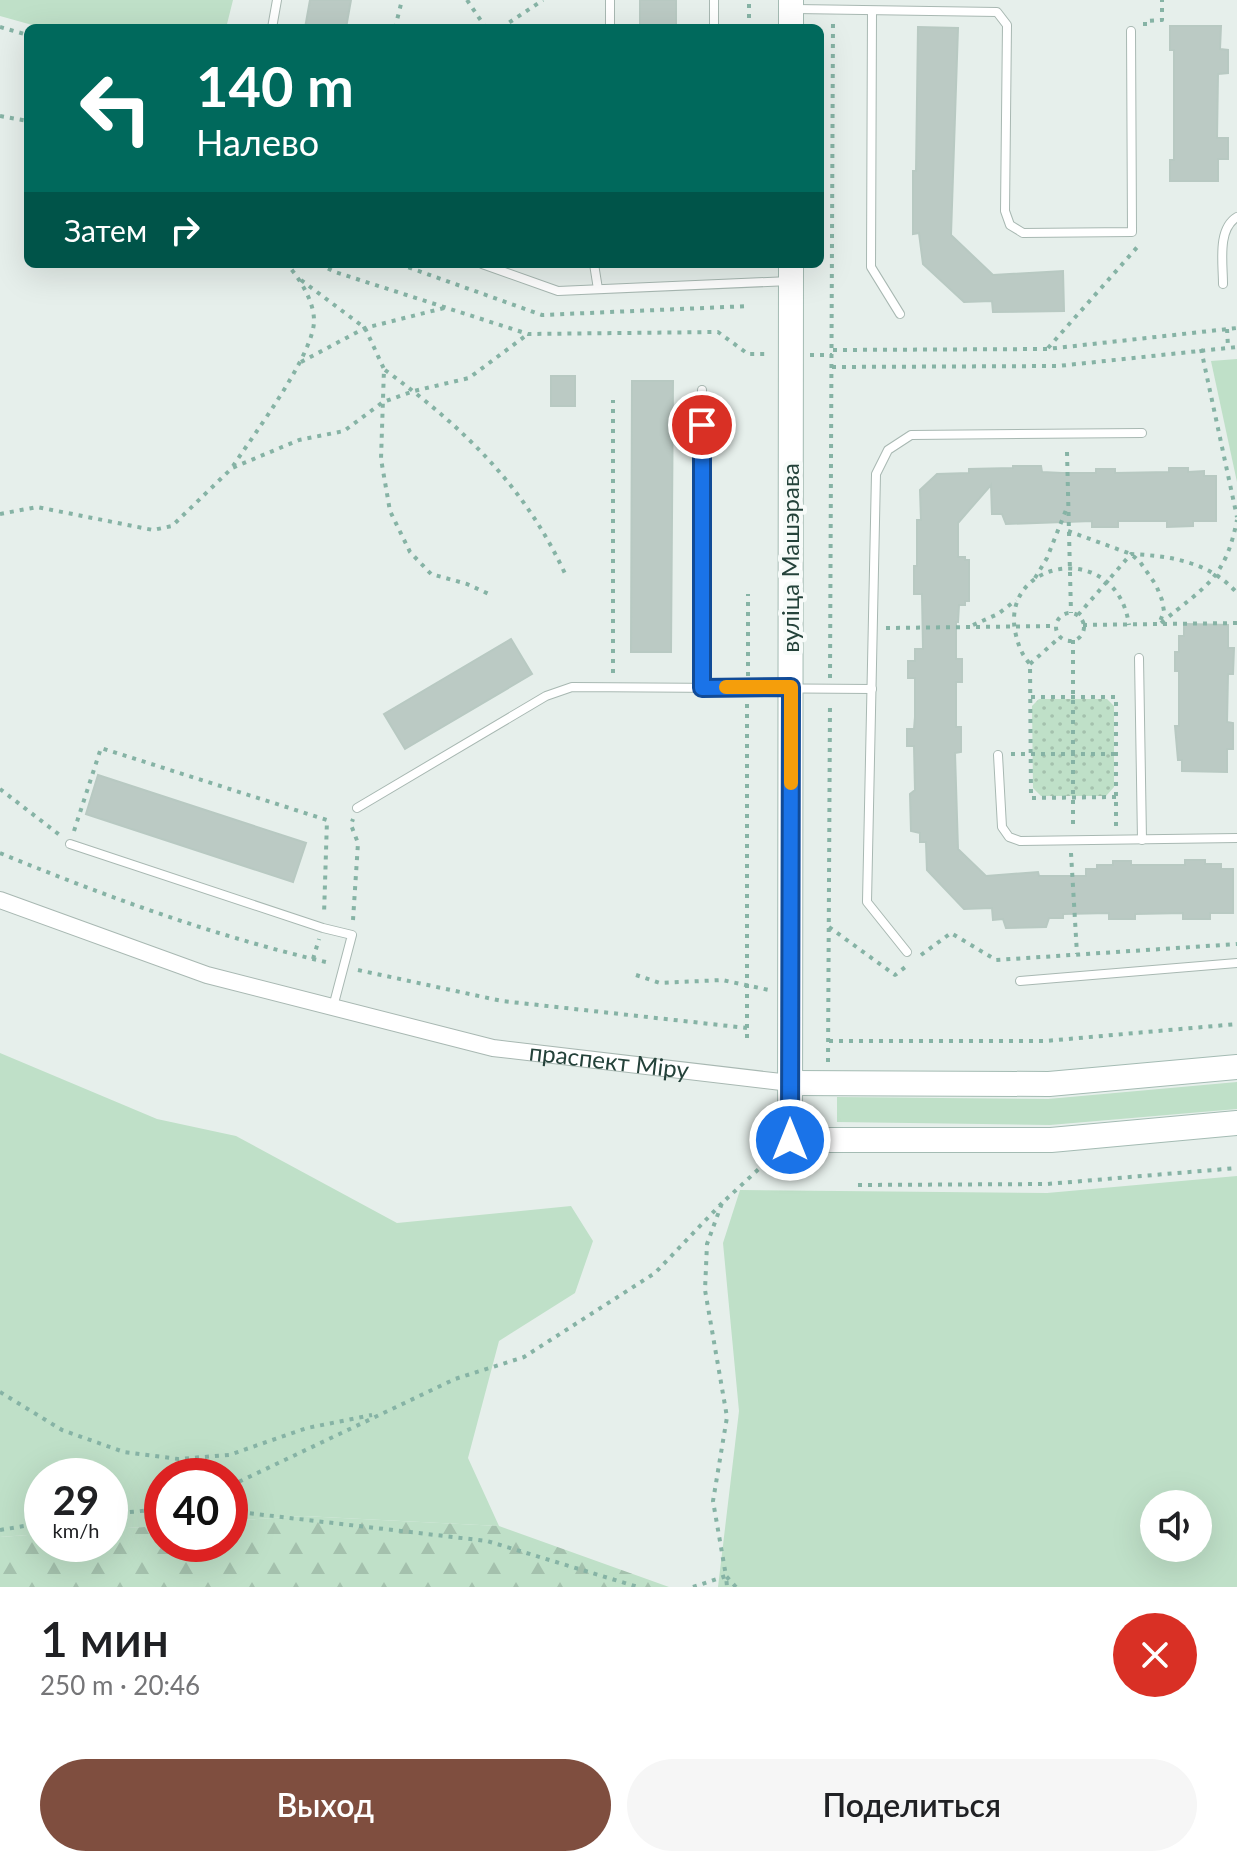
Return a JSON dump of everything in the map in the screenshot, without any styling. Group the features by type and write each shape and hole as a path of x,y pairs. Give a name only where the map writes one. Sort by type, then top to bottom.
{"street":[{"name":"вуліца Машэрава","path":"790,1140 791,272"},
{"name":"праспект Міру","path":"0,900 207,975 493,1048 790,1083 1049,1084 1237,1067"},
{"path":"790,1140 1051,1140 1237,1123"}],"lane":[{"path":"273,24 277,0"},
{"path":"610,0 610,24"},
{"path":"714,0 714,24"},
{"path":"953,12 955,0"},
{"path":"872,11 871,267 900,314"},
{"path":"791,12 997,12 1007,25 1005,211 1010,225 1023,233 1132,232 1131,31"},
{"path":"1223,284 1224,236 1229,222 1237,217"},
{"path":"493,268 558,291 791,272"},
{"path":"595,268 598,289"},
{"path":"702,390 702,688"},
{"path":"907,952 867,902 876,474 888,450 911,435 1142,433"},
{"path":"1139,658 1142,840"},
{"path":"357,808 546,696 572,687 872,689"},
{"path":"998,755 1002,827 1009,837 1020,841 1237,838"},
{"path":"70,844 352,935 332,1008"},
{"path":"1020,981 1237,963"}],"path":[{"path":"396,24 402,0"},
{"path":"467,0 483,24"},
{"path":"507,24 543,0"},
{"path":"749,0 749,24"},
{"path":"833,10 829,1041 1045,1041 1237,1024"},
{"path":"0,27 24,34"},
{"path":"0,116 24,120"},
{"path":"290,268 301,280 365,328 384,369 381,459 390,511 410,552 431,574 467,584 491,595"},
{"path":"327,268 528,334 718,332 748,354"},
{"path":"0,514 37,507 153,530 172,526 232,468 301,362 314,320 301,280"},
{"path":"301,362 365,328 446,307"},
{"path":"832,350 1047,349 1237,328"},
{"path":"1227,329 1228,347"},
{"path":"232,468 299,440 344,431 383,402 469,378 528,334"},
{"path":"832,367 1058,366 1237,347"},
{"path":"1159,624 1218,574 1232,545 1237,518 1201,349"},
{"path":"384,369 436,407 498,467 550,540 567,578"},
{"path":"613,400 613,687"},
{"path":"1067,452 1071,613"},
{"path":"968,627 998,614 1035,579 1052,548 1068,504"},
{"path":"1068,531 1131,554 1171,558 1218,574 1237,593"},
{"path":"1078,615 1131,554"},
{"path":"1131,554 1148,573 1162,600 1164,611 1159,624"},
{"path":"1035,579 1050,571 1084,569 1107,581 1122,599 1129,625"},
{"path":"747,1038 748,594"},
{"path":"1018,598 1014,611 1015,627 1020,651 1030,664 1031,798 1116,797"},
{"path":"1071,613 1078,615 1083,625 1080,635 1073,640 1060,637 1056,626 1059,618 1071,613"},
{"path":"1083,625 1237,623"},
{"path":"873,628 1056,626"},
{"path":"1030,664 1060,637"},
{"path":"1073,640 1072,841 1077,954"},
{"path":"1031,697 1116,697 1116,829"},
{"path":"0,789 70,844 101,748 327,820 323,928 313,959"},
{"path":"998,755 1116,754"},
{"path":"352,935 358,843 351,825 357,808"},
{"path":"0,853 115,898 248,942 313,959 502,1001 747,1028"},
{"path":"829,927 895,975 951,933 996,960 1237,944"},
{"path":"636,975 660,983 722,980 791,995"},
{"path":"248,1478 455,1379 524,1357 655,1273 722,1203 790,1140"},
{"path":"858,1185 1047,1184 1237,1168"},
{"path":"722,1203 707,1244 705,1290 727,1417 713,1501 727,1587"},
{"path":"0,1392 62,1430 124,1452 178,1459 229,1455 307,1428 379,1414"},
{"path":"248,1513 487,1541 638,1587"},
{"path":"0,1530 24,1526"},
{"path":"693,1587 726,1576"},
{"path":"726,1576 736,1587"}],"green space":[{"path":"0,0 233,0 227,24 29,24 0,16"},
{"path":"1237,359 1237,482 1211,361"},
{"path":"1039,699 1107,699 1114,706 1114,787 1106,796 1041,796 1033,788 1032,706"},
{"path":"0,1053 157,1119 236,1136 397,1223 571,1206 593,1241 575,1293 499,1341 468,1458 499,1526 303,1516 248,1520 248,1458 144,1458 144,1527 128,1528 128,1458 24,1458 24,1535 0,1537"},
{"path":"1237,1082 1237,1109 1050,1125 837,1122 837,1097 1048,1099"},
{"path":"1237,1176 1237,1587 718,1587 739,1411 723,1243 740,1190 1047,1193"},
{"path":"303,1516 499,1526 669,1587 0,1587 0,1537 24,1535 24,1562 128,1562 128,1528 144,1527 144,1562 248,1562 248,1520"}],"building":[{"path":"310,0 351,0 347,24 306,24"},
{"path":"640,0 676,0 676,24 640,24"},
{"path":"1170,26 1221,26 1220,49 1228,50 1228,73 1218,74 1217,138 1228,138 1228,159 1218,159 1218,181 1170,181 1170,160 1174,160 1174,50 1170,50"},
{"path":"918,27 958,28 951,235 993,275 1063,271 1064,311 993,312 992,301 964,302 923,264 919,233 913,234"},
{"path":"551,376 575,376 575,406 551,406"},
{"path":"632,381 673,381 671,652 631,652"},
{"path":"1041,466 1042,472 1062,473 1096,473 1096,469 1115,469 1115,473 1169,472 1169,468 1204,471 1204,476 1216,476 1216,521 1193,521 1193,526 1167,527 1167,521 1118,521 1118,527 1092,527 1092,521 1006,524 1002,514 992,514 991,485 958,523 958,557 969,560 969,601 959,605 956,622 956,659 962,659 962,682 956,682 956,727 961,727 961,752 955,753 958,849 986,876 1038,872 1039,876 1086,876 1086,869 1113,865 1113,861 1131,861 1131,865 1185,865 1185,860 1205,860 1205,864 1221,864 1221,869 1233,869 1233,913 1210,913 1210,919 1183,919 1183,913 1135,914 1135,919 1109,919 1109,913 1063,914 1063,918 1049,918 1046,927 1006,928 1003,919 993,920 992,908 964,909 927,870 926,842 920,842 920,833 911,831 910,794 915,790 914,746 907,746 907,729 914,729 915,717 915,678 908,678 908,661 915,661 915,649 923,649 922,594 914,594 917,520 921,520 920,490 937,474"},
{"path":"1184,624 1228,625 1228,648 1234,648 1233,674 1228,674 1227,722 1233,723 1233,749 1227,749 1227,772 1182,771 1182,760 1178,760 1175,726 1179,726 1179,671 1175,671 1175,652 1179,652 1179,636 1184,636"},
{"path":"511,639 532,674 405,749 384,714"},
{"path":"98,775 306,843 293,882 86,814"}],"slow traffic":[{"path":"726,687 791,687 791,783"}],"route":[{"path":"702,425 702,688 791,687 790,1140"}]}
